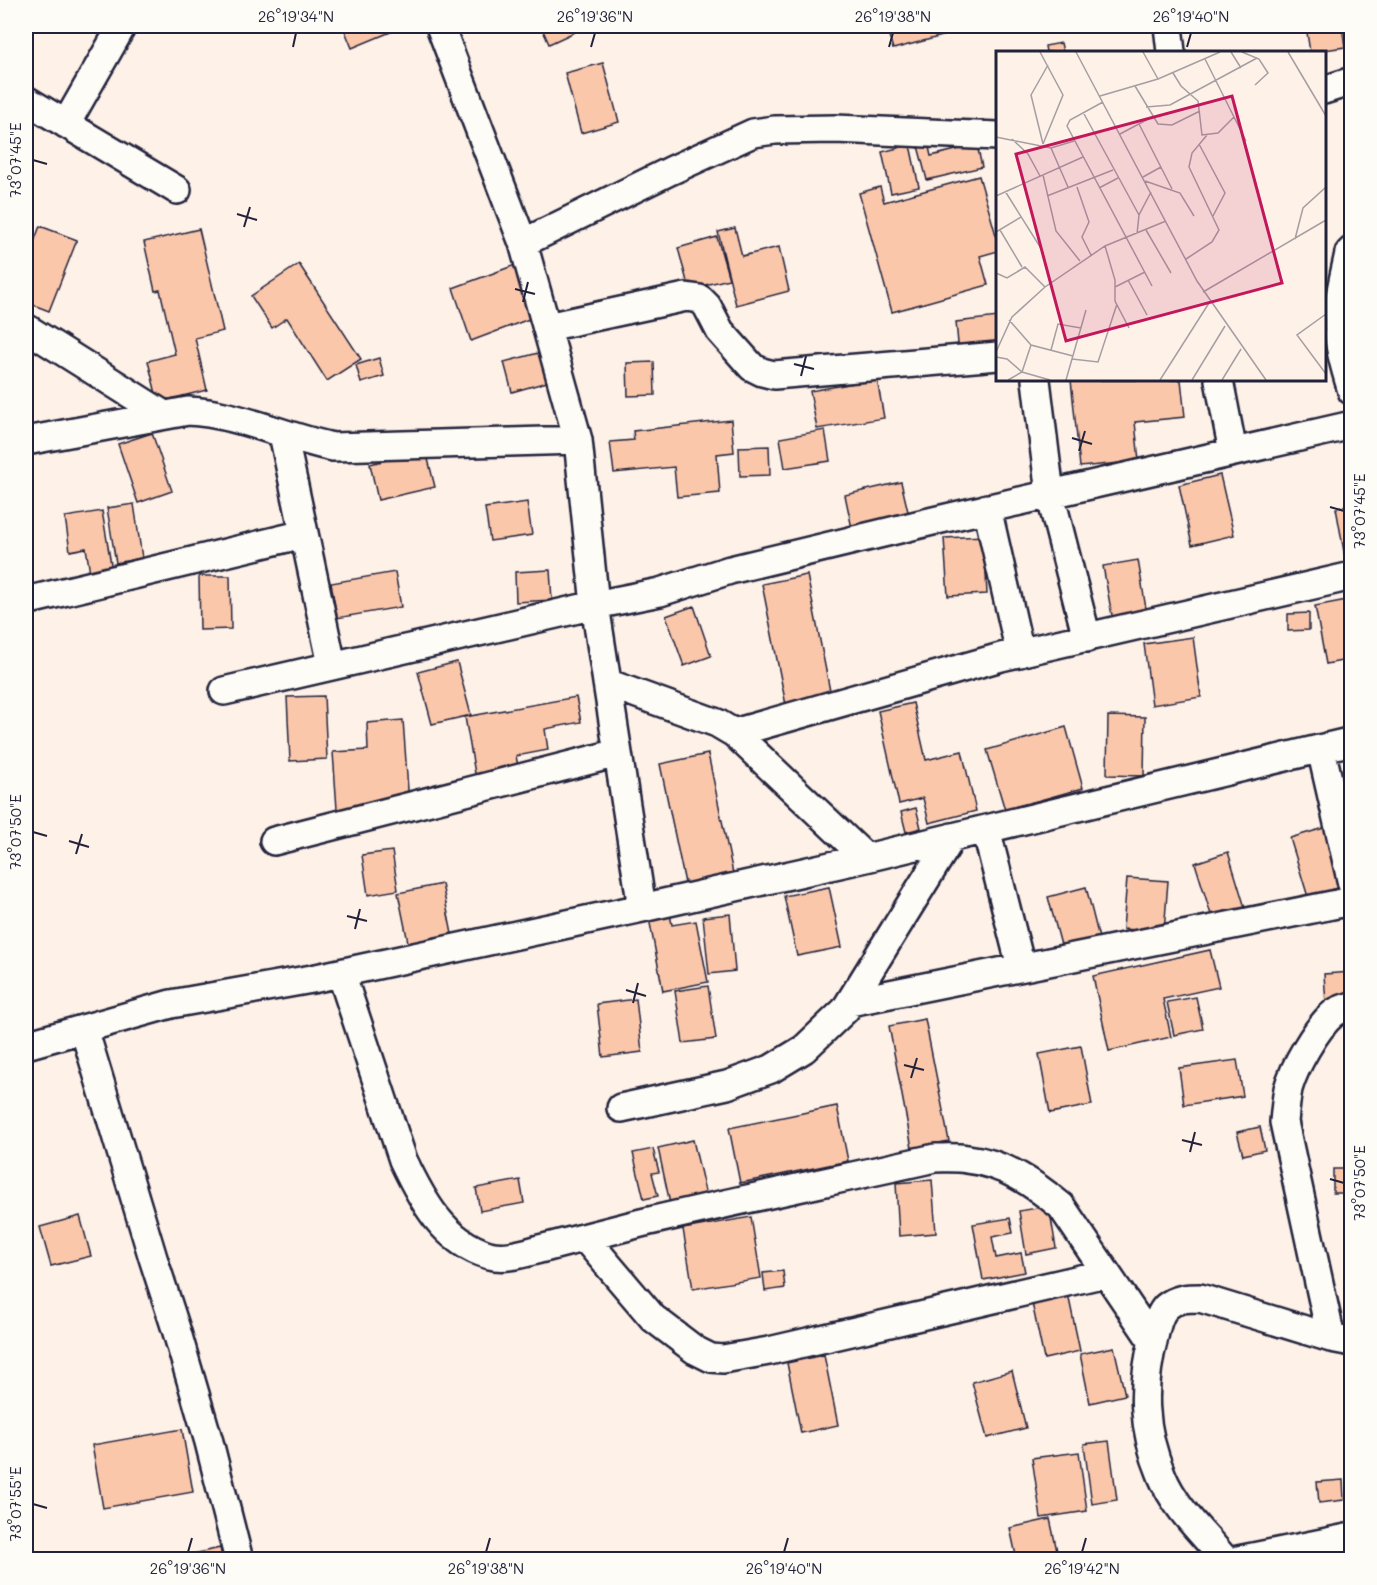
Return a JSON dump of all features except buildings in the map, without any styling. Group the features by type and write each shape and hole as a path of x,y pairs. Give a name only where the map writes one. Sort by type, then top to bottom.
{"street":[{"path":"66,124 122,26"},
{"path":"440,26 523,243 578,440 595,605 642,908"},
{"path":"1168,26 1171,51"},
{"path":"1326,89 1352,81"},
{"path":"26,100 177,190"},
{"path":"523,243 753,133 775,130 835,129 996,136"},
{"path":"1342,254 1338,319 1340,346 1352,391"},
{"path":"547,327 686,297 700,300 706,306 720,331 752,368 774,375 996,356"},
{"path":"26,328 164,415"},
{"path":"1036,381 1050,494 1087,638"},
{"path":"1218,381 1233,452"},
{"path":"26,441 188,411 208,412 333,447 578,440"},
{"path":"224,690 660,592 730,570 987,508 1352,425"},
{"path":"283,434 333,665"},
{"path":"987,508 1020,653"},
{"path":"30,600 304,534"},
{"path":"734,733 1020,653 1352,576"},
{"path":"606,683 717,723 734,733 866,858"},
{"path":"26,1045 171,1004 312,979 642,908 866,858 1352,741"},
{"path":"1321,749 1352,884"},
{"path":"274,841 618,753"},
{"path":"986,829 1021,968"},
{"path":"621,1108 728,1085 771,1069 804,1049 845,1010 952,837"},
{"path":"850,1002 1352,901"},
{"path":"341,972 403,1160 430,1211 442,1226 480,1251 492,1255 515,1255 639,1224 934,1158 967,1159 992,1164 1019,1175 1061,1206 1153,1342"},
{"path":"1341,1340 1284,1122 1288,1089 1294,1073 1319,1030 1333,1014 1352,1006"},
{"path":"84,1029 209,1442 239,1560"},
{"path":"585,1238 653,1318 695,1350 711,1358 723,1359 769,1351 1106,1274"},
{"path":"1225,1560 1174,1500 1162,1477 1153,1451 1145,1421 1144,1395 1158,1320 1166,1308 1182,1298 1200,1298 1341,1340"},
{"path":"1238,1560 1352,1537"}]}
